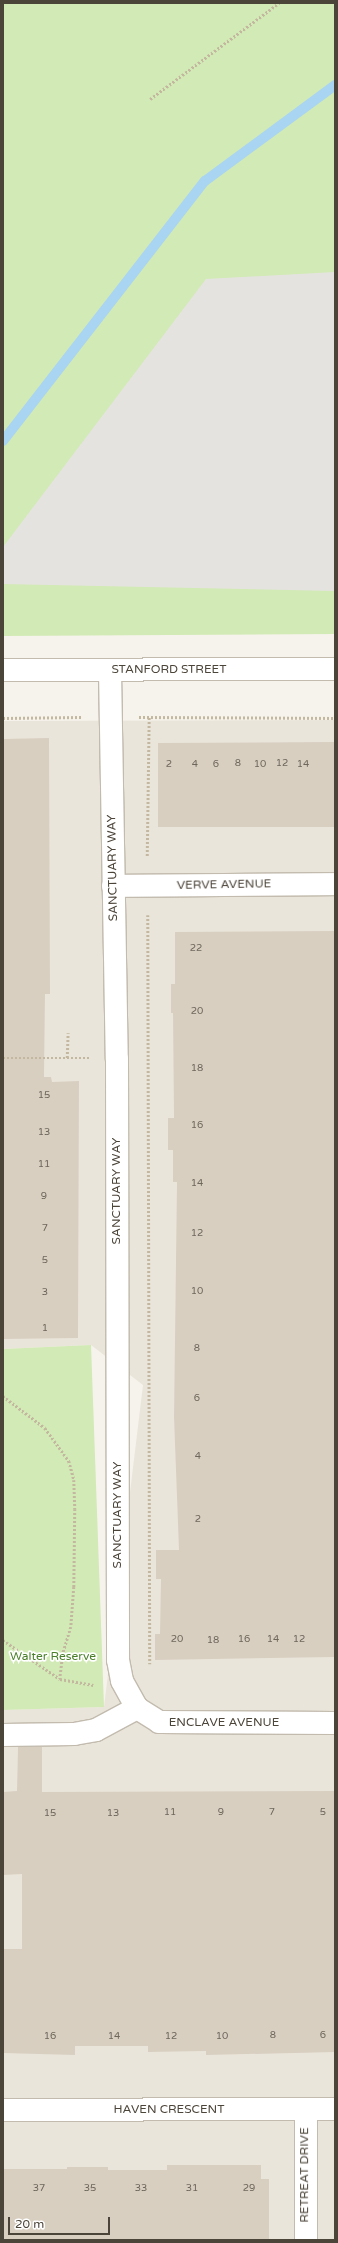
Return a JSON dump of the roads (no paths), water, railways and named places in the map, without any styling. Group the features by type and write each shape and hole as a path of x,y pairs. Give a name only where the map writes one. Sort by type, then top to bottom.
{"street":[{"name":"STANFORD STREET","path":"3,670 110,671 335,669"},
{"name":"SANCTUARY WAY","path":"110,671 117,1059 118,1660 132,1699"},
{"name":"VERVE AVENUE","path":"113,886 335,884"},
{"name":"ENCLAVE AVENUE","path":"132,1699 159,1722 176,1724 335,1723"},
{"path":"3,1735 74,1734 96,1730 132,1699"},
{"name":"RETREAT DRIVE","path":"306,2109 306,2240"},
{"name":"HAVEN CRESCENT","path":"3,2110 335,2109"}],"waterway":[{"path":"3,441 205,181 335,85"}],"park label":[{"name":"Walter Reserve","path":"53,1657"}]}
